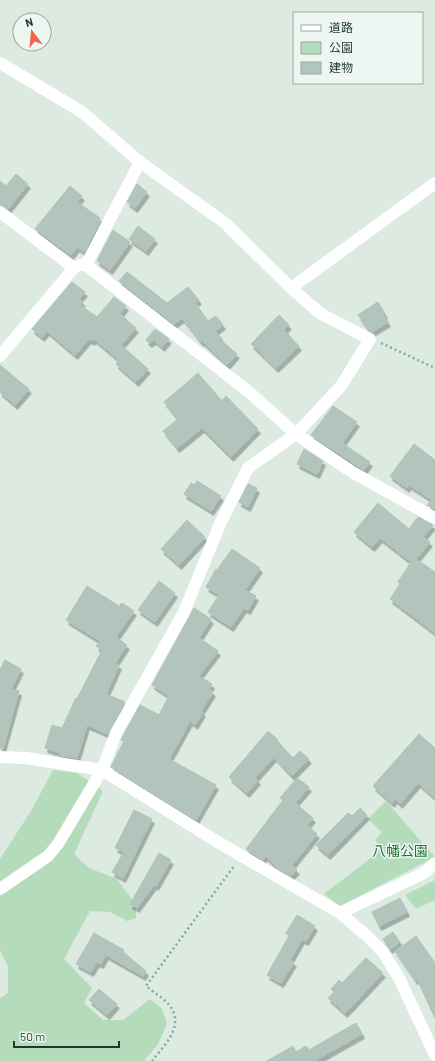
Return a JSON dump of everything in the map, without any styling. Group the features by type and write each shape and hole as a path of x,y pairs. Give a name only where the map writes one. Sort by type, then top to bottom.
{"street":[{"path":"0,63 82,112 140,162 225,223 291,288 321,314 370,339 341,386 296,434 248,468 220,524 184,612 116,733 102,770 58,844 48,856 0,889"},
{"path":"0,356 80,266 140,162"},
{"path":"291,288 435,183"},
{"path":"0,212 80,266 226,374 296,434 352,472 435,518"},
{"path":"0,757 26,758 102,770 340,914 367,936 383,952 399,978 435,1056"},
{"path":"340,914 424,874 435,863"}],"path":[{"path":"370,339 390,346 435,368"},
{"path":"152,1061 172,1033 175,1022 174,1011 146,986 242,856"}],"green space":[{"path":"53,770 77,773 103,791 74,854 89,868 117,879 136,905 136,918 127,921 110,912 90,911 64,959 92,988 84,1003 103,1020 123,1020 150,999 162,1009 167,1023 158,1044 144,1061 0,1061 0,998 8,993 8,967 0,950 0,859 31,811"},
{"name":"八幡公園","path":"386,801 435,857 340,906 324,894 376,854 373,850 379,845 375,840 382,832 368,819"},
{"path":"435,880 435,900 416,909 405,895"}],"building":[{"path":"16,174 28,184 8,209 0,205 0,181 6,186"},
{"path":"137,184 147,192 135,208 127,202"},
{"path":"70,186 82,196 77,202 100,218 100,221 84,252 77,247 71,255 35,229"},
{"path":"138,226 155,239 146,251 129,239"},
{"path":"113,230 130,242 110,270 97,261"},
{"path":"127,272 167,303 188,287 199,300 195,303 208,321 216,316 223,325 215,331 223,340 222,341 237,354 227,365 202,341 201,342 182,318 174,324 119,281"},
{"path":"72,282 85,292 79,299 83,302 80,305 97,317 114,297 126,306 120,314 136,328 121,345 148,369 136,382 116,364 119,360 94,339 92,341 89,339 75,355 47,331 42,337 32,329"},
{"path":"378,302 385,314 383,315 388,322 372,332 358,315"},
{"path":"279,315 289,325 284,330 299,346 276,368 251,344"},
{"path":"155,329 169,339 162,347 154,340 149,343 146,340"},
{"path":"0,365 29,389 15,405 0,392"},
{"path":"198,373 222,401 226,396 258,429 231,457 202,428 177,448 163,431 178,419 164,402"},
{"path":"333,406 357,422 342,443 370,462 364,470 311,435"},
{"path":"414,444 435,460 435,509 427,505 432,500 409,485 407,488 390,476"},
{"path":"304,449 323,461 317,474 297,464"},
{"path":"197,481 221,496 211,511 184,494 191,483 195,485"},
{"path":"248,484 257,488 248,507 239,502"},
{"path":"378,503 409,529 418,517 433,525 423,537 430,542 416,559 435,572 435,633 390,599 400,584 398,582 411,562 380,538 372,547 354,532"},
{"path":"187,520 205,537 179,565 161,549"},
{"path":"232,549 260,568 245,590 256,596 248,610 244,608 231,627 208,612 219,595 206,587 216,569 217,570"},
{"path":"159,581 175,593 155,622 138,610"},
{"path":"87,586 119,606 122,603 134,611 116,637 127,645 115,663 119,665 106,694 125,702 108,734 87,725 77,758 60,755 61,753 45,748 52,725 62,728 76,698 77,699 102,650 96,646 100,641 66,620"},
{"path":"194,608 211,619 199,638 218,651 199,676 212,684 209,689 213,692 201,711 203,712 195,725 190,721 169,759 216,785 196,820 111,767 124,741 121,740 140,705 159,715 169,696 152,685"},
{"path":"5,660 21,669 11,689 19,691 3,748 0,748 0,670"},
{"path":"268,731 278,740 277,741 293,758 300,751 309,759 292,776 274,757 255,778 258,780 247,793 229,777"},
{"path":"419,734 435,748 435,798 418,783 400,804 395,799 392,803 373,786"},
{"path":"297,778 309,787 295,803 313,818 307,825 317,834 292,865 297,870 291,876 277,868 265,856 263,860 246,849 283,800 280,798"},
{"path":"360,808 367,815 328,855 316,845 348,813 352,816"},
{"path":"134,810 152,819 123,878 112,872 124,852 115,848"},
{"path":"159,853 171,860 156,886 154,885 137,908 130,904"},
{"path":"400,898 407,912 379,926 372,912"},
{"path":"297,915 315,926 306,941 302,939 290,960 294,962 281,983 267,975 289,936 286,933"},
{"path":"393,932 400,942 390,949 383,939"},
{"path":"94,933 124,950 123,952 146,971 143,976 106,955 101,964 97,962 91,972 76,964"},
{"path":"416,936 435,963 435,1018 417,979 415,980 395,951"},
{"path":"366,958 383,973 345,1013 328,998 334,992 331,989 339,980 342,983"},
{"path":"99,989 117,1004 107,1015 89,1000"},
{"path":"356,1023 362,1034 316,1061 267,1061 293,1046 296,1052 306,1046 309,1050"}]}
